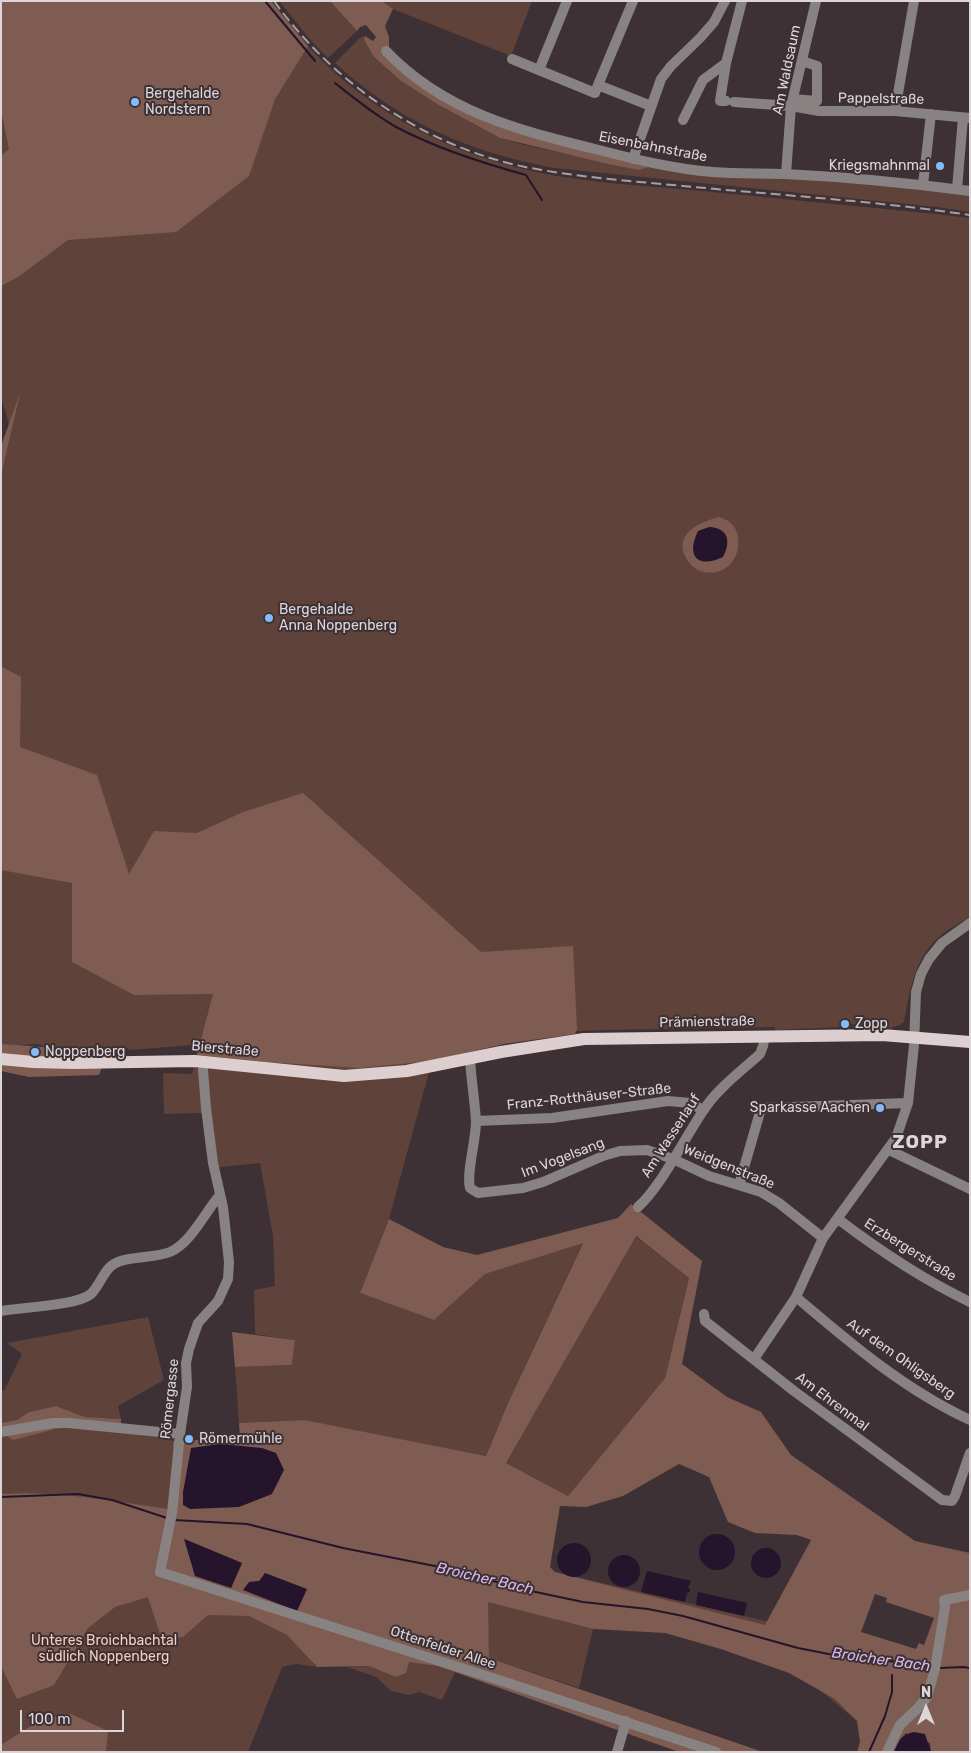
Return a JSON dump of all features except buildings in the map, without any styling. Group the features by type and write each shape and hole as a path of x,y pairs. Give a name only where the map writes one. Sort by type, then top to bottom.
{"main road":[{"name":"Prämienstraße","path":"446,1064 546,1044 584,1039 882,1035 915,1036 970,1042"},
{"name":"Bierstraße","path":"1,1059 74,1063 150,1060 204,1062 344,1076 391,1073 446,1064"}],"street":[{"path":"539,70 567,1"},
{"path":"512,59 595,93 633,1"},
{"path":"633,159 661,79 671,66 714,22 725,1"},
{"path":"742,1 726,63 720,101 792,103 817,101 817,66 802,61"},
{"name":"Am Waldsaum","path":"786,174 792,103 816,1"},
{"path":"895,111 910,2"},
{"name":"Eisenbahnstraße","path":"386,51 404,69 432,90 481,115 556,140 633,159 714,172 786,174 923,185 970,191"},
{"path":"683,120 703,80 726,63"},
{"path":"598,85 651,106"},
{"name":"Pappelstraße","path":"792,103 819,111 895,111 967,118"},
{"path":"923,185 931,114"},
{"path":"957,190 967,118"},
{"path":"754,1360 796,1297 823,1238 838,1220 896,1138 908,1104 915,1036 916,992 921,974 929,959 942,943 970,922"},
{"name":"Am Wasserlauf","path":"638,1207 652,1191 703,1110 716,1094 760,1054 765,1036"},
{"path":"470,1058 476,1121"},
{"name":"Römergasse","path":"160,1572 171,1518 187,1387 186,1363 189,1349 198,1323 218,1301 228,1279 229,1262 223,1207 213,1163 206,1108 204,1062"},
{"name":"Franz-Rotthäuser-Straße","path":"476,1121 552,1118 668,1101 690,1103 703,1110"},
{"path":"739,1184 760,1112 763,1108 908,1104"},
{"name":"Im Vogelsang","path":"476,1121 468,1181 470,1188 478,1193 523,1188 543,1182 603,1156 620,1151 647,1150 673,1159"},
{"path":"889,1150 970,1189"},
{"name":"Weidgenstraße","path":"673,1159 709,1176 761,1192 779,1203 823,1238"},
{"path":"1,1311 73,1301 89,1296 111,1267 124,1261 162,1255 172,1251 197,1226 220,1195"},
{"name":"Erzbergerstraße","path":"838,1220 894,1260 943,1289 970,1302"},
{"name":"Auf dem Ohligsberg","path":"796,1297 858,1349 945,1408 970,1420"},
{"name":"Am Ehrenmal","path":"704,1314 705,1321 754,1360 942,1500 952,1501 970,1454"},
{"path":"1,1432 54,1423 68,1423 180,1434"},
{"name":"Ottenfelder Allee","path":"160,1572 716,1752"},
{"path":"887,1752 900,1725 927,1697 935,1667 944,1600 970,1595"},
{"path":"617,1752 626,1722"}],"green space":[{"path":"1,1 296,64 308,46 333,71 360,93 389,113 419,130 483,158 551,175 589,181 970,218 970,917 940,936 924,954 914,976 904,1022 890,1028 851,1024 840,1027 775,1030 775,1027 607,1030 207,1044 129,1050 128,1048 57,1049 36,1044 10,1048 1,1047 1,476 11,432 1,397"},
{"path":"279,1 330,1 357,31 328,58 313,43"},
{"path":"382,1 532,1 511,56 393,9"},
{"path":"365,36 364,40 374,57 401,81 437,104 500,138 561,153 651,166 878,185 970,195 970,212 937,207 554,168 493,153 437,132 410,118 359,84 335,63 360,38"},
{"path":"197,1055 265,1062 432,1061 389,1219 360,1293 434,1320 485,1274 583,1242 508,1403 486,1456 305,1420 239,1423 235,1367 292,1365 295,1340 255,1334 254,1290 275,1286 273,1236 260,1163 211,1168 204,1113 164,1114 163,1073 192,1074"},
{"path":"635,1236 689,1278 665,1378 568,1496 506,1463"},
{"path":"148,1317 164,1380 118,1406 121,1419 85,1417 56,1406 29,1412 17,1420 1,1423 1,1390 4,1391 22,1354 7,1343"},
{"name":"Unteres Broichbachtal südlich Noppenberg","path":"71,1427 168,1438 173,1441 175,1448 242,1563 455,1549 904,1653 860,1735 857,1721 785,1661 686,1633 557,1620 593,1629 579,1688 489,1658 487,1606 440,1666 455,1672 442,1700 419,1692 410,1695 391,1691 376,1677 347,1667 370,1666 312,1663 317,1667 296,1664 282,1667 248,1752 1,1752 1,1432"}],"shaded area":[{"path":"1,1 271,1 308,46 275,99 249,176 176,232 68,240 18,277 1,286 1,156 9,149 1,110"},
{"path":"330,1 382,1 393,9 385,26 389,37 389,51 386,55 480,117 651,166 639,170 500,138 437,104 401,81 374,57 364,40 365,36 373,41 376,37 366,25 360,27 357,31"},
{"path":"20,393 1,476 1,446"},
{"path":"718,517 729,522 736,530 738,551 733,561 725,568 714,572 700,571 692,566 686,558 683,550 685,536 696,526"},
{"path":"709,527 721,530 724,533 727,541 726,551 723,557 706,562 700,561 696,558 693,547 698,531"},
{"path":"2,667 21,677 20,747 97,775 129,874 154,831 197,833 243,812 303,793 481,952 573,946 577,1029 575,1034 504,1044 432,1061 359,1068 265,1062 197,1055 213,994 134,995 72,962 72,883 1,870"},
{"path":"1,1044 72,1049 109,1049 99,1075 29,1077 1,1071"},
{"path":"631,1204 702,1261 682,1364 727,1397 761,1412 791,1455 915,1541 970,1553 970,1752 931,1752 930,1743 906,1733 900,1739 894,1752 857,1752 860,1742 857,1721 835,1699 789,1673 721,1649 665,1633 593,1629 488,1602 489,1658 763,1752 679,1752 438,1666 409,1662 406,1673 396,1677 369,1666 317,1667 287,1635 249,1616 208,1615 183,1637 161,1637 148,1597 115,1607 88,1628 54,1685 17,1699 1,1666 1,1494 67,1495 175,1510 173,1441 240,1438 239,1423 305,1420 486,1456 508,1403 583,1243 485,1274 434,1320 360,1293 389,1219 443,1247 477,1255 618,1218","holes":["636,1236 689,1278 665,1378 568,1496 506,1463","679,1464 709,1477 728,1522 755,1533 797,1535 811,1540 765,1625 555,1572 550,1567 560,1506 586,1507 623,1496","185,1539 242,1563 231,1588","259,1581 307,1589 297,1611 249,1582","875,1594 887,1598 886,1602 934,1618 924,1645 919,1643 916,1649 861,1632"]},
{"path":"232,1332 295,1340 292,1365 235,1367"},
{"path":"56,1406 85,1417 121,1419 121,1432 71,1427 55,1429 13,1440 1,1432 1,1423 17,1420 29,1412"},
{"path":"220,1444 262,1448 276,1453 284,1470 272,1494 239,1507 190,1509 183,1505 183,1492 191,1448"},
{"path":"717,1534 724,1535 730,1539 734,1545 734,1559 730,1565 724,1569 717,1570 710,1569 704,1565 700,1559 699,1552 700,1545 704,1539 710,1535"},
{"path":"184,1539 242,1563 231,1588 195,1576"},
{"path":"574,1543 581,1544 586,1548 590,1553 590,1567 586,1572 581,1576 574,1577 567,1576 562,1572 558,1567 557,1560 558,1553 562,1548 567,1544"},
{"path":"766,1548 777,1552 781,1563 777,1574 766,1578 755,1574 751,1563 755,1552"},
{"path":"624,1555 630,1556 635,1560 639,1565 639,1577 635,1582 630,1586 624,1587 618,1586 613,1582 609,1577 608,1571 609,1565 613,1560 618,1556"},
{"path":"647,1571 691,1581 688,1588 690,1592 687,1593 685,1602 641,1592"},
{"path":"265,1573 307,1589 297,1611 243,1590 249,1582 259,1581"},
{"path":"698,1592 747,1603 744,1616 696,1605"},
{"path":"71,1714 108,1731 106,1752 1,1752 1,1745 42,1719"},
{"path":"914,1732 925,1734 931,1752 894,1752 901,1739 907,1734"}],"waterway":[{"path":"265,1 315,61"},
{"path":"335,83 382,118 413,136 461,155 526,175 542,200"},
{"name":"Broicher Bach","path":"1,1497 78,1494 112,1500 167,1518"},
{"name":"Broicher Bach","path":"174,1520 247,1524 343,1548 440,1567 531,1591 583,1602 648,1609 683,1616 798,1648 839,1656 923,1663 933,1666"},
{"name":"Broicher Bach","path":"940,1668 970,1668"},
{"path":"869,1752 885,1716 892,1692 892,1675"}],"railway":[{"path":"274,1 324,59 384,107 417,127 452,144 488,157 525,167 584,176 862,202 970,215"}],"place":[{"name":"Bergehalde Nordstern","path":"135,102"},
{"name":"Kriegsmahnmal","path":"940,166"},
{"name":"Bergehalde Anna Noppenberg","path":"269,618"},
{"name":"Zopp","path":"845,1024"},
{"name":"Noppenberg","path":"35,1052"},
{"name":"Sparkasse Aachen","path":"880,1108"},
{"name":"Römermühle","path":"189,1439"}],"district":[{"name":"ZOPP","path":"920,1143"}]}
